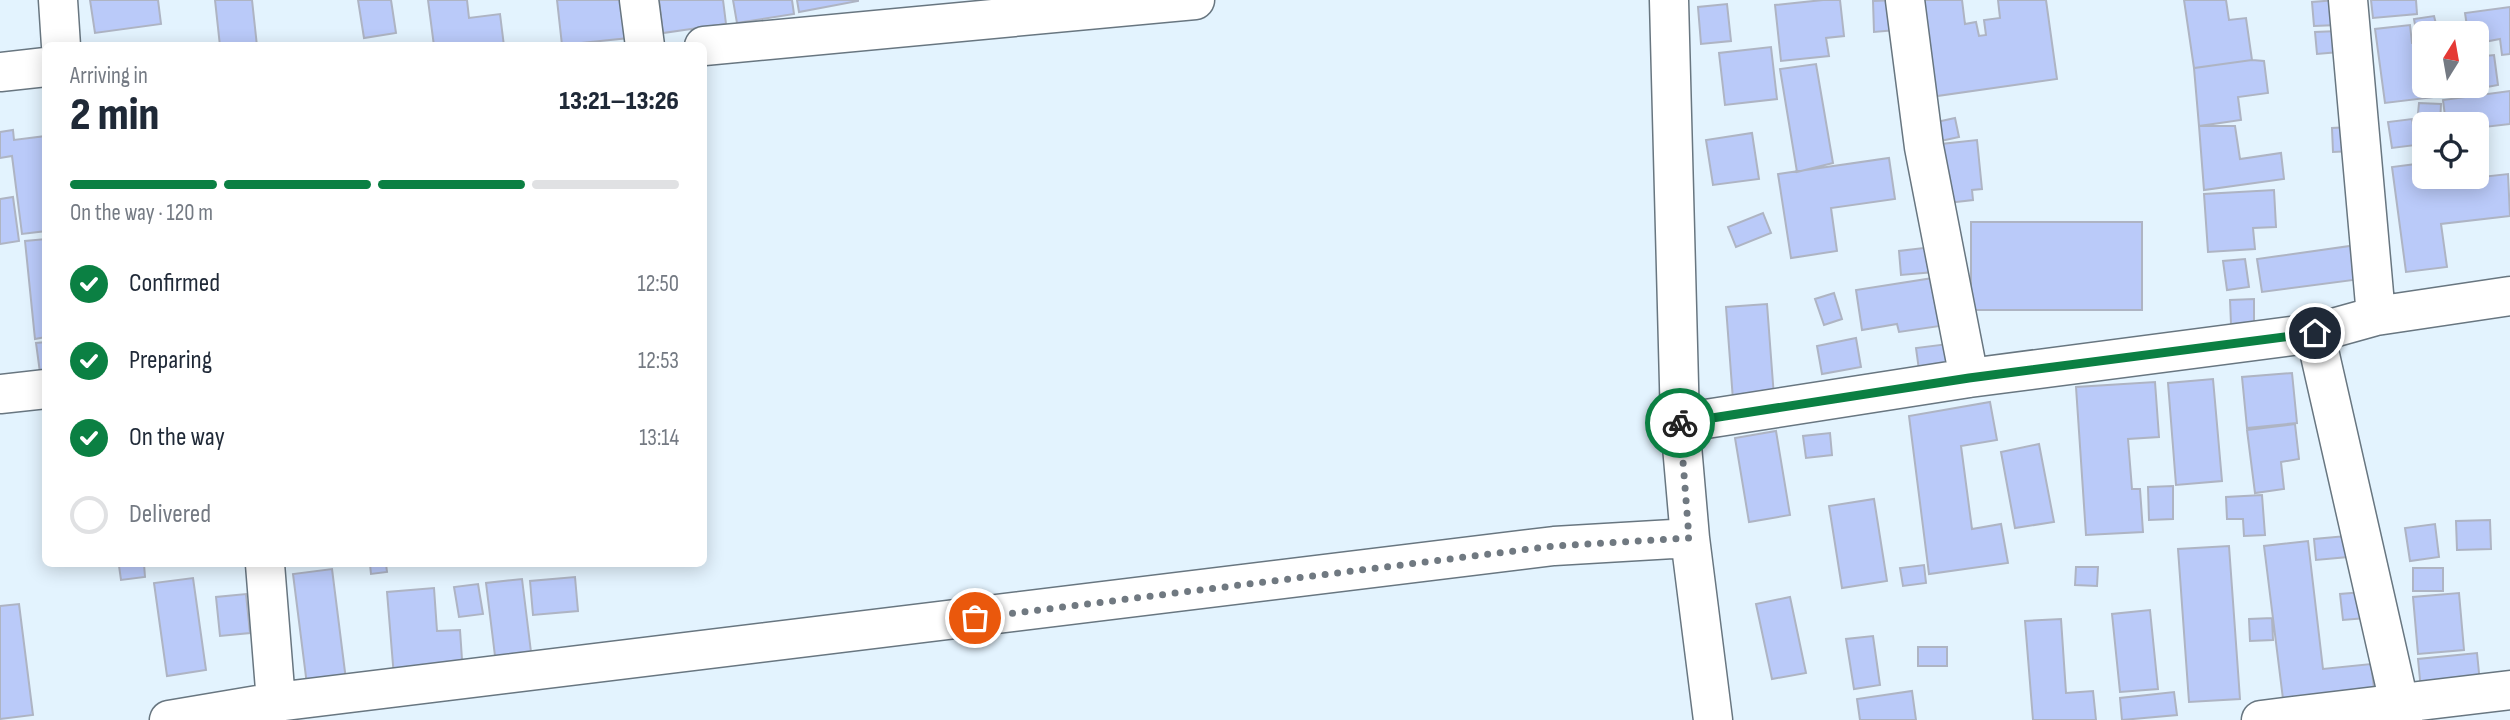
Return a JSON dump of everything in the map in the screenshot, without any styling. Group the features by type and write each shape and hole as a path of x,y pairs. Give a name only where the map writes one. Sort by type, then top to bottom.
{"street":[{"path":"58,0 61,42"},
{"path":"639,0 644,42"},
{"path":"707,47 1195,0"},
{"path":"1669,0 1680,423 1689,538 1713,720"},
{"path":"1905,0 1924,147 1969,378"},
{"path":"2348,0 2376,316"},
{"path":"0,72 42,67"},
{"path":"1680,423 1969,378 2315,333 2376,316 2510,296"},
{"path":"2315,333 2400,711"},
{"path":"0,394 42,389"},
{"path":"169,720 226,715 276,702 1541,548 1689,538"},
{"path":"265,567 276,702"},
{"path":"2261,720 2400,711 2510,690"}],"building":[{"path":"90,0 158,0 161,24 95,33"},
{"path":"215,0 252,0 257,42 220,42"},
{"path":"358,0 391,0 396,33 364,38"},
{"path":"428,0 467,0 469,18 500,14 504,42 433,42"},
{"path":"557,0 625,0 629,38 562,42"},
{"path":"659,0 723,0 726,24 663,33"},
{"path":"733,0 792,0 794,14 737,23"},
{"path":"797,0 858,0 858,1 799,12"},
{"path":"1840,0 1844,36 1826,38 1829,56 1781,61 1775,5"},
{"path":"1895,0 1896,30 1874,32 1873,1"},
{"path":"1916,0 1962,0 1965,24 1976,22 1979,36 1986,35 1984,20 2000,18 1998,0 2046,0 2057,79 1930,97"},
{"path":"2184,0 2226,0 2229,20 2246,18 2252,60 2194,68"},
{"path":"2336,0 2338,25 2314,26 2312,2"},
{"path":"2371,0 2416,0 2417,14 2373,18"},
{"path":"1727,4 1731,41 1701,44 1698,7"},
{"path":"2510,7 2510,54 2502,55 2500,39 2489,41 2489,21 2466,21 2465,13"},
{"path":"2434,16 2435,21 2414,21"},
{"path":"2410,25 2412,98 2426,98 2385,103 2375,29"},
{"path":"2338,31 2339,52 2317,54 2315,32"},
{"path":"1771,47 1777,99 1725,105 1719,53"},
{"path":"2494,55 2498,85 2489,87 2489,56"},
{"path":"2252,60 2264,61 2268,93 2238,97 2241,120 2199,126 2194,68"},
{"path":"1816,64 1833,163 1797,172 1780,69"},
{"path":"2510,91 2510,124 2489,126 2489,112 2444,112 2443,100 2489,98 2489,94"},
{"path":"2419,103 2441,104 2441,112 2418,112"},
{"path":"1955,118 1959,137 1936,142 1932,123"},
{"path":"2412,119 2412,146 2392,148 2388,122"},
{"path":"2199,126 2235,126 2240,159 2281,153 2284,179 2204,190"},
{"path":"2351,127 2353,151 2333,152 2332,128"},
{"path":"13,130 14,140 42,136 42,232 22,234 12,156 0,158 0,132"},
{"path":"1752,133 1759,179 1713,185 1706,140"},
{"path":"1977,140 1982,189 1972,190 1973,200 1939,204 1932,145"},
{"path":"1889,158 1895,199 1831,208 1837,251 1791,258 1778,174"},
{"path":"2412,164 2412,189 2489,189 2489,176 2508,174 2510,216 2441,224 2447,267 2406,272 2392,167"},
{"path":"2274,190 2276,227 2253,228 2255,249 2208,252 2204,194"},
{"path":"13,197 19,241 0,244 0,199"},
{"path":"1763,213 1771,233 1736,247 1728,227"},
{"path":"1971,222 2142,222 2142,310 1971,310"},
{"path":"42,239 42,338 35,339 25,241"},
{"path":"2357,245 2361,279 2262,292 2257,259"},
{"path":"1932,247 1934,272 1901,275 1899,251"},
{"path":"2245,259 2249,287 2227,290 2223,261"},
{"path":"1933,278 1940,326 1899,332 1897,324 1862,330 1856,290"},
{"path":"1834,293 1842,319 1824,325 1815,299"},
{"path":"2254,299 2254,323 2231,324 2230,300"},
{"path":"1767,304 1774,397 1733,400 1726,307"},
{"path":"1856,338 1861,367 1822,374 1817,346"},
{"path":"42,342 41,380 36,343"},
{"path":"1948,344 1952,366 1919,370 1916,348"},
{"path":"2292,373 2297,423 2247,428 2242,377"},
{"path":"2213,379 2222,481 2176,485 2168,383"},
{"path":"2155,382 2159,437 2128,439 2132,489 2140,489 2143,532 2086,535 2076,387"},
{"path":"1990,402 1997,440 1961,446 1972,529 2001,524 2008,563 1929,574 1909,416"},
{"path":"2295,424 2299,459 2281,462 2284,489 2255,493 2247,430"},
{"path":"1776,431 1790,515 1749,522 1735,438"},
{"path":"1830,433 1832,455 1806,458 1803,436"},
{"path":"2039,444 2054,522 2015,528 2001,452"},
{"path":"2173,486 2173,519 2149,520 2148,487"},
{"path":"2262,495 2265,535 2244,536 2243,519 2227,519 2226,497"},
{"path":"1874,499 1887,581 1842,588 1829,506"},
{"path":"2490,520 2491,549 2457,550 2456,521"},
{"path":"2435,524 2439,557 2410,561 2405,528"},
{"path":"2346,536 2348,557 2316,560 2314,539"},
{"path":"2308,541 2323,669 2371,664 2375,696 2284,707 2264,546"},
{"path":"2229,546 2240,699 2189,702 2178,549"},
{"path":"1924,565 1926,583 1903,586 1900,568"},
{"path":"119,567 144,567 145,577 121,580"},
{"path":"370,567 386,567 387,572 371,574"},
{"path":"2076,567 2098,567 2097,586 2075,585"},
{"path":"2413,568 2443,568 2443,591 2413,591"},
{"path":"332,569 346,680 307,685 293,574"},
{"path":"575,577 578,611 533,615 530,581"},
{"path":"193,578 206,670 167,676 154,583"},
{"path":"522,579 532,660 496,664 486,583"},
{"path":"478,584 483,614 459,617 454,587"},
{"path":"434,588 437,631 460,630 463,674 394,677 387,592"},
{"path":"2363,592 2366,618 2343,620 2340,594"},
{"path":"2459,593 2464,650 2418,654 2413,597"},
{"path":"246,594 250,633 220,636 216,597"},
{"path":"1790,597 1806,673 1772,679 1756,604"},
{"path":"19,604 33,715 0,719 0,606"},
{"path":"2150,610 2158,689 2120,692 2112,614"},
{"path":"2272,618 2273,640 2250,641 2249,619"},
{"path":"2061,619 2066,693 2093,691 2096,720 2033,720 2025,621"},
{"path":"1873,636 1880,685 1854,689 1846,639"},
{"path":"1918,647 1947,647 1947,666 1918,666"},
{"path":"2477,653 2480,683 2421,690 2418,659"},
{"path":"1912,691 1916,720 1860,720 1857,699"},
{"path":"2174,692 2177,715 2122,720 2120,698"}],"way so far":[{"path":"975,618 1554,546 1689,538 1680,423"}],"route":[{"path":"1680,423 1969,378 2315,333"}]}
